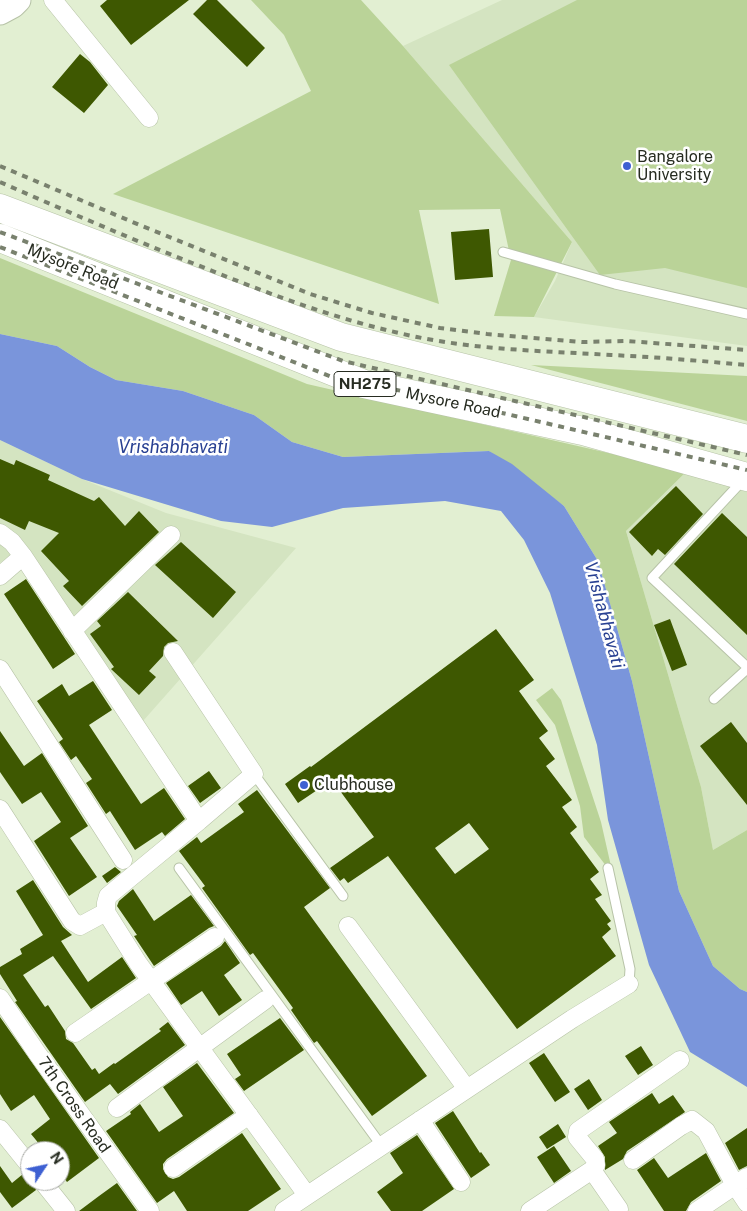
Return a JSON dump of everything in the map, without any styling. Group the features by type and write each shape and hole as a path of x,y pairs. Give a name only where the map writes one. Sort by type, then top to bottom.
{"highway":[{"name":"Mysore Road","path":"0,208 341,337 747,439"},
{"name":"Mysore Road","path":"0,238 364,384 583,432 746,477"}],"street":[{"path":"0,12 18,0"},
{"path":"53,0 148,118"},
{"path":"0,533 12,542 23,556 199,821"},
{"path":"72,631 171,535"},
{"path":"0,576 23,556"},
{"path":"173,652 254,774 108,896 106,912 151,981 307,1195"},
{"path":"0,669 122,860"},
{"path":"0,809 72,921 80,926 106,912"},
{"path":"348,926 467,1089"},
{"path":"75,1034 215,937"},
{"path":"284,1211 572,1019 629,984"},
{"name":"7th Cross Road","path":"4,994 37,1053 150,1211"},
{"path":"117,1108 266,1000"},
{"path":"530,1211 592,1170 596,1165 595,1159 578,1137 578,1131 680,1060"},
{"path":"173,1168 249,1116"},
{"path":"420,1120 461,1182"},
{"path":"632,1160 692,1120 706,1131 741,1181 747,1203"},
{"path":"0,1129 20,1154"},
{"path":"592,1170 619,1208"},
{"path":"697,1211 741,1181"},
{"path":"50,1191 66,1211"}],"lane":[{"path":"503,252 615,284 747,314"},
{"path":"714,699 747,668 652,578 746,477"},
{"path":"254,774 342,896"},
{"path":"179,868 382,1145"},
{"path":"608,868 630,969 629,984"}],"shaded area":[{"name":"Bangalore University","path":"502,0 747,0 747,346 534,317 555,281 572,242 403,46"},
{"path":"0,440 82,479 166,513 296,548 143,721 25,545 0,563"},
{"path":"687,471 747,492 747,830 713,850 701,787 626,531"}],"green space":[{"path":"251,0 361,0 403,46 572,242 534,317 494,316 511,260 500,209 419,210 439,304 113,194 311,91 284,35"},
{"name":"Bangalore University","path":"577,0 747,0 747,288 665,268 600,275 449,65"},
{"path":"0,258 307,384 687,471 626,531 701,787 713,850 747,830 747,992 740,989 713,966 679,891 632,681 598,561 564,506 489,451 343,457 292,442 254,415 183,391 116,380 90,367 57,346 0,334"},
{"path":"531,365 747,376 747,421"},
{"path":"552,688 561,700 601,822 613,875 584,837 580,806 555,725 536,700"}],"water":[{"name":"Vrishabhavati","path":"0,334 57,346 90,367 116,380 183,391 254,415 292,442 343,457 489,451 512,464 564,506 598,561 632,681 679,891 713,966 740,989 747,992 747,1087 690,1052 649,965 608,820 597,745 550,593 524,540 501,511 445,501 343,508 272,527 221,521 82,479 0,440"}],"building":[{"path":"107,0 189,0 131,45 100,6"},
{"path":"207,0 217,0 265,48 247,67 193,14"},
{"path":"80,54 90,62 108,85 84,113 52,87"},
{"path":"489,229 493,277 455,280 451,232"},
{"path":"0,459 14,465 16,460 50,475 48,480 94,501 99,497 125,526 139,511 159,532 82,606 63,586 69,581 41,551 59,533 29,521 25,530 0,518"},
{"path":"676,486 703,514 665,555 658,549 652,556 629,532"},
{"path":"722,513 747,537 747,635 674,564"},
{"path":"181,542 236,592 213,618 155,565"},
{"path":"26,579 75,654 53,669 4,594"},
{"path":"128,592 178,641 168,643 164,647 163,656 149,671 156,677 139,695 111,669 114,667 90,634 101,626 97,621"},
{"path":"670,619 687,665 672,671 654,625"},
{"path":"496,629 534,680 519,691 548,731 539,738 555,759 546,766 572,800 562,807 577,827 570,833 599,872 590,879 602,895 595,899 611,921 607,924 611,929 602,937 616,956 517,1029 388,856 348,883 344,878 340,881 330,868 374,837 332,780 298,803 285,784 311,767","holes":["469,823 489,849 455,874 435,848"]},
{"path":"93,681 112,710 89,725 141,804 164,788 185,819 165,836 162,832 135,850 110,811 106,814 86,783 92,779 76,756 71,760 59,742 63,739 37,701 62,684 69,696"},
{"path":"731,722 747,743 747,805 700,746"},
{"path":"0,731 24,766 42,753 88,826 70,838 97,877 69,896 34,841 61,822 41,792 22,804 0,772"},
{"path":"209,771 221,788 200,803 188,786"},
{"path":"257,790 330,888 304,907 427,1076 372,1116 317,1041 314,1043 291,1010 293,1008 253,953 250,955 202,888 205,886 179,851 197,837 201,843 244,812 238,804"},
{"path":"115,867 121,872 107,883 102,876"},
{"path":"33,880 63,927 72,935 61,941 88,982 122,957 136,978 91,1009 53,956 23,975 45,1007 48,1005 65,1031 66,1039 73,1043 92,1070 95,1068 99,1074 115,1064 161,1031 159,1029 168,1022 185,1045 118,1094 110,1084 85,1102 15,1002 17,1001 0,974 0,967 22,954 20,949 43,935 16,891"},
{"path":"133,889 154,921 191,895 214,926 154,966 134,936 137,935 117,906 119,901"},
{"path":"225,941 240,963 224,975 242,1000 219,1016 202,991 181,1005 166,983 221,946"},
{"path":"0,1017 99,1158 70,1180 70,1141 37,1141 31,1134 50,1119 34,1095 11,1111 0,1094"},
{"path":"280,1018 304,1050 244,1091 235,1079 241,1075 227,1054"},
{"path":"641,1046 653,1065 638,1075 625,1056"},
{"path":"544,1053 570,1092 555,1102 529,1063"},
{"path":"197,1063 234,1113 167,1159 163,1164 163,1169 168,1177 173,1179 179,1177 242,1133 281,1189 248,1211 187,1211 174,1191 157,1203 106,1131 131,1114 130,1112 140,1104 159,1132 183,1116 163,1087"},
{"path":"589,1079 602,1100 588,1110 574,1089"},
{"path":"652,1093 659,1104 673,1095 685,1112 627,1151 623,1159 605,1170 605,1157 598,1146 617,1133 609,1122"},
{"path":"453,1111 490,1165 471,1178 435,1123"},
{"path":"558,1124 566,1137 547,1149 539,1137"},
{"path":"747,1128 747,1166 739,1170 725,1143"},
{"path":"417,1135 454,1189 422,1211 391,1211 377,1192 403,1173 390,1153"},
{"path":"554,1146 571,1171 554,1183 537,1157"},
{"path":"706,1153 721,1181 691,1202 686,1211 664,1211 637,1170 654,1158 668,1178"},
{"path":"0,1166 12,1183 20,1176 20,1191 35,1191 12,1208 0,1192"},
{"path":"117,1183 137,1211 79,1211 99,1196"}],"railway":[{"path":"0,166 310,294 372,313 440,328 487,334 582,342 627,341 747,350"},
{"path":"0,182 128,237 257,288 336,316 390,331 465,345 747,365"},
{"path":"0,232 343,361 747,455"},
{"path":"0,247 332,377 442,399 747,470"}],"place":[{"name":"Bangalore University","path":"627,166"},
{"name":"Clubhouse","path":"304,785"}]}
